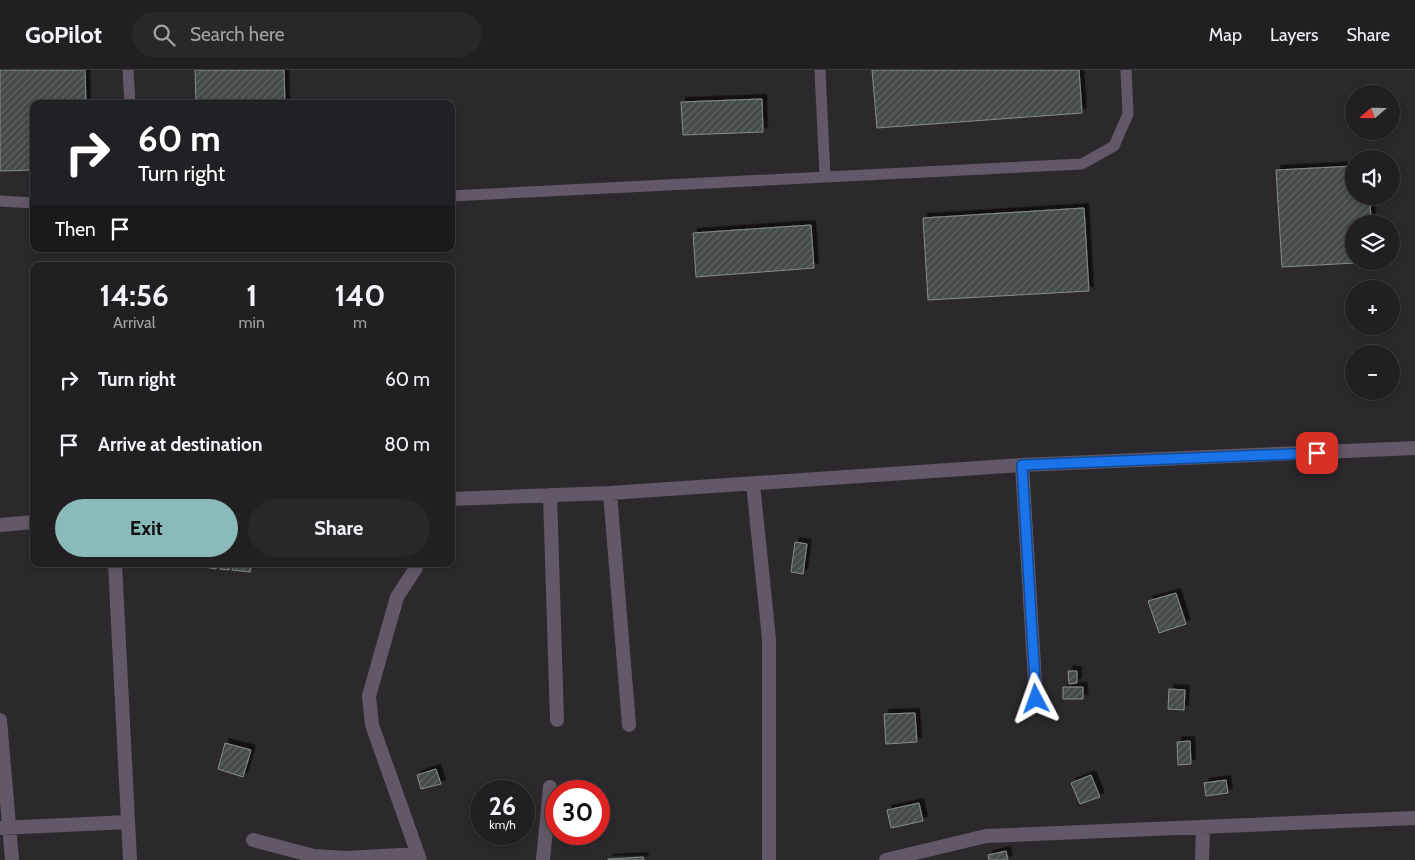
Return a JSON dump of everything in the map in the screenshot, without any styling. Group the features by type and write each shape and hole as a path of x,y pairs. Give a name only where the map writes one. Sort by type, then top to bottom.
{"street":[{"path":"455,500 610,493 1022,465 1415,448"},
{"path":"1022,465 1036,699"},
{"path":"752,484 769,639 769,860"},
{"path":"610,493 629,725"},
{"path":"550,495 557,720"},
{"path":"0,525 30,522"},
{"path":"115,567 130,860"},
{"path":"253,840 314,856 346,858 419,857 372,725 369,696 397,597 416,567"},
{"path":"0,720 4,827 12,860"},
{"path":"886,860 986,836 1415,818"},
{"path":"4,827 128,822"},
{"path":"1202,860 1203,827"},
{"path":"543,860 545,839"}],"lane":[{"path":"128,70 130,100"},
{"path":"820,70 825,177"},
{"path":"455,196 1082,164 1114,146 1128,114 1126,70"},
{"path":"0,201 30,204"}],"building":[{"path":"0,70 85,70 86,100 30,100 30,170 0,171"},
{"path":"195,70 284,70 285,100 196,100"},
{"path":"872,70 1079,70 1082,113 877,128"},
{"path":"762,99 763,132 683,135 681,102"},
{"path":"1345,166 1345,205 1370,205 1371,215 1345,215 1345,264 1282,267 1276,170"},
{"path":"1084,208 1089,291 928,300 923,218"},
{"path":"811,225 814,268 696,277 693,233"},
{"path":"795,542 807,544 803,574 791,572"},
{"path":"220,567 230,567 229,570 220,569"},
{"path":"232,567 251,567 250,572 232,570"},
{"path":"1176,593 1186,624 1159,633 1148,601"},
{"path":"1068,671 1077,671 1077,683 1069,684"},
{"path":"1063,687 1083,687 1083,699 1063,699"},
{"path":"1169,689 1185,690 1184,710 1168,709"},
{"path":"915,713 917,742 886,744 884,714"},
{"path":"1190,741 1191,764 1178,765 1177,742"},
{"path":"225,743 251,750 243,777 218,769"},
{"path":"436,769 441,784 421,789 417,775"},
{"path":"1091,775 1100,797 1080,804 1071,783"},
{"path":"1226,780 1228,793 1206,796 1204,783"},
{"path":"919,803 923,821 891,828 887,810"},
{"path":"1006,851 1008,860 989,860 988,855"},
{"path":"643,857 644,860 608,860 608,859"}],"route":[{"path":"1036,699 1022,465 1317,453"}]}
